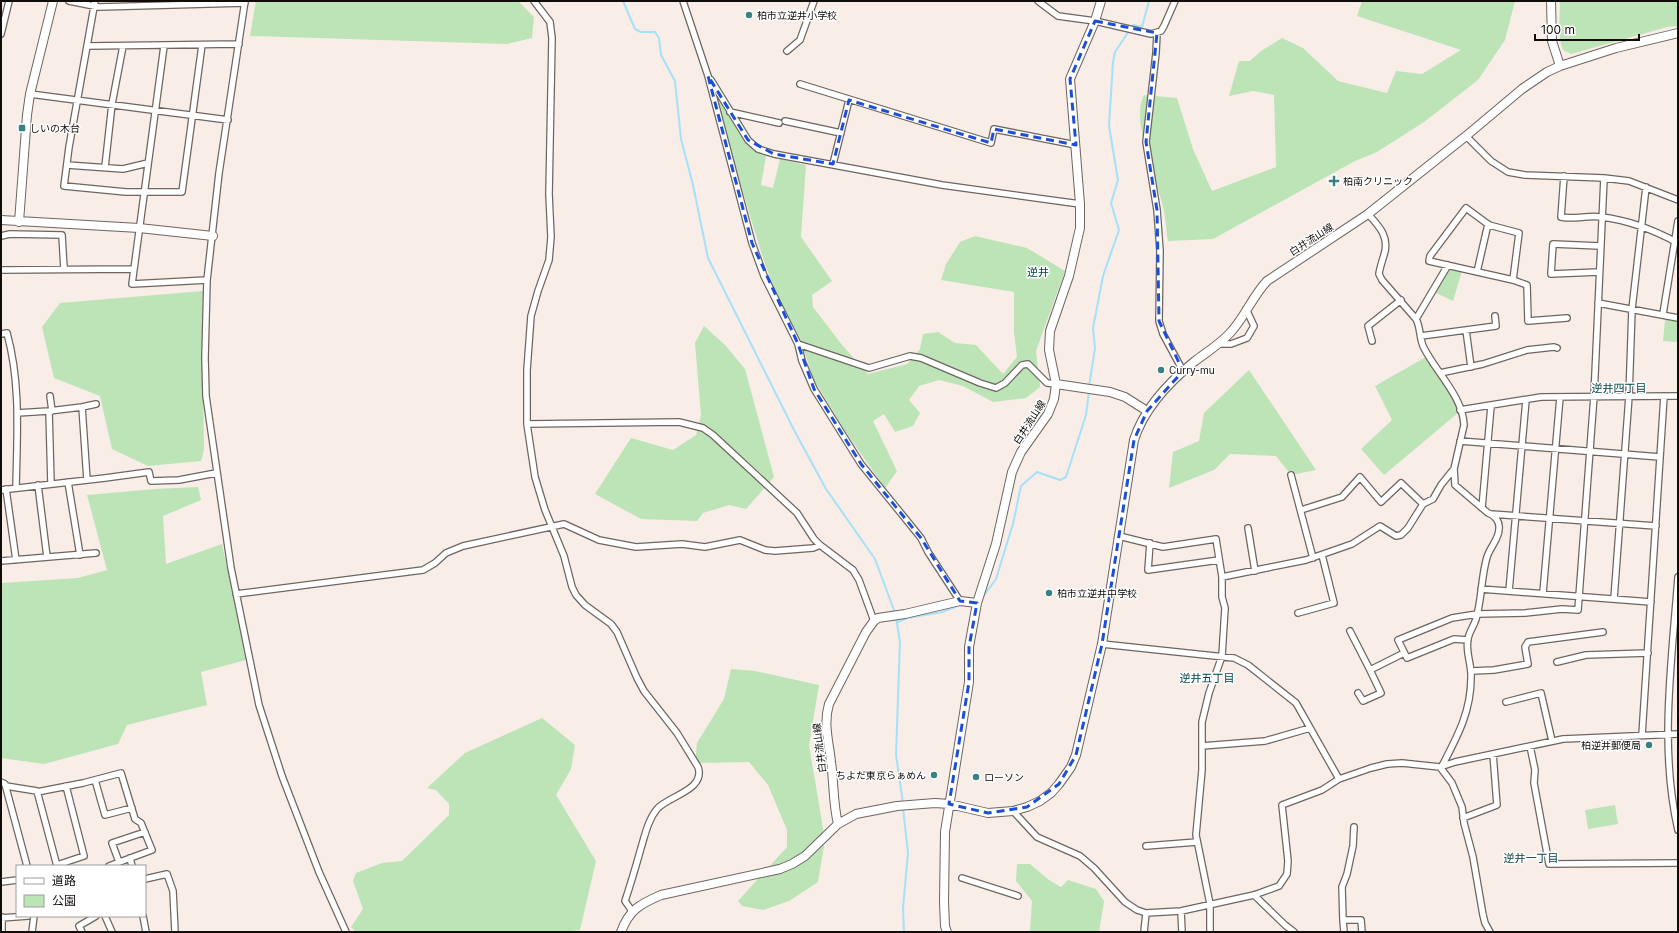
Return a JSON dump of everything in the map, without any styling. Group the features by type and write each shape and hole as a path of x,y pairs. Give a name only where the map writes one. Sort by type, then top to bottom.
{"street":[{"path":"1,34 9,1"},
{"path":"19,222 30,94 53,1"},
{"path":"69,1 95,4 245,2 219,172 207,280 205,358 206,396 213,435 216,473 231,568 259,705 282,776 319,872 346,932"},
{"path":"534,1 550,22 552,29 550,194 551,237 549,260 531,316 526,370 528,424 536,477 545,510 564,556 572,587 576,595 585,605 611,624 617,632 644,691 677,733 700,772 698,780 689,789 660,806 650,820 625,901 632,911"},
{"path":"683,1 708,76 752,243 764,276 798,344 802,361 814,389 861,464 921,538 928,552 960,601"},
{"path":"787,51 800,40 814,1"},
{"path":"1038,1 1058,16 1095,21 1151,34 1157,33 1164,26 1175,1"},
{"path":"1056,384 1050,360 1050,331 1069,276 1080,228 1080,204 1070,79 1095,21 1101,1"},
{"path":"1551,1 1552,41 1560,66"},
{"path":"95,4 77,99 64,186 126,192 182,192 202,45"},
{"path":"1157,33 1146,142 1157,210 1160,252 1159,321 1163,334 1182,371"},
{"name":"白井流山線","path":"874,621 866,632 828,704 825,716 831,762 835,812 838,824 856,814 918,804 949,804 988,813 1013,812 1028,807 1051,793 1066,777 1076,755 1102,644 1134,440 1147,411 1182,371 1219,344 1237,325 1256,293 1277,273 1368,214 1522,89 1547,72 1560,66 1616,48 1678,33"},
{"path":"88,46 239,44"},
{"path":"105,167 112,104 123,46"},
{"path":"164,46 132,284 207,280"},
{"path":"708,76 748,140 758,148 774,154 942,185 1080,204"},
{"path":"800,84 991,142 994,129 1076,145"},
{"path":"30,94 228,120"},
{"path":"833,164 850,100"},
{"path":"730,112 841,133"},
{"path":"1466,136 1491,161 1508,172 1525,175 1604,178 1629,181 1678,200"},
{"path":"67,165 123,169 148,163"},
{"path":"1564,176 1561,217 1570,219 1588,216 1601,216 1642,226 1676,242"},
{"path":"1468,640 1454,639 1407,658 1398,640 1452,618 1477,614 1525,613 1562,609 1578,610 1594,396 1601,216 1604,178"},
{"path":"1614,599 1629,396 1632,309 1646,187"},
{"path":"1513,280 1519,233 1488,224 1466,208 1430,256 1429,261 1513,280 1527,285 1528,321 1567,318"},
{"path":"1368,214 1384,233 1386,239 1386,247 1379,274 1382,280 1401,300 1419,324 1424,349 1451,390 1464,418 1464,425 1454,469 1455,485 1491,514 1499,524 1499,534 1487,557 1477,614 1468,640 1472,671 1464,721 1441,767"},
{"path":"1,220 139,228 212,236"},
{"path":"1663,314 1676,242 1678,221"},
{"path":"1477,272 1488,224"},
{"path":"1,236 10,234 62,235 64,269"},
{"path":"1599,272 1551,274 1553,244 1600,246"},
{"path":"1416,319 1448,265"},
{"path":"1,270 134,269"},
{"path":"1372,342 1368,326 1401,300"},
{"path":"1598,303 1678,318"},
{"path":"1219,344 1231,344 1247,338 1254,326 1246,309"},
{"path":"1421,336 1496,326 1495,316"},
{"path":"1466,330 1471,366"},
{"path":"1,334 7,333 11,349 17,394 16,488"},
{"path":"798,344 869,368 910,356 921,358 980,384 996,388 1005,383 1022,365 1028,364 1047,383 1110,392 1125,397 1147,411"},
{"path":"1440,373 1527,350 1557,348"},
{"name":"白井流山線","path":"947,932 945,926 944,902 945,832 969,682 970,647 977,604 996,544 1012,472 1021,452 1052,406 1056,384"},
{"path":"50,396 51,484"},
{"path":"1642,735 1664,396"},
{"path":"1460,410 1526,400 1560,397 1678,396"},
{"path":"1543,593 1560,397"},
{"path":"1509,591 1526,400"},
{"path":"17,413 50,411 96,404"},
{"path":"82,406 87,480"},
{"path":"1482,508 1491,406"},
{"path":"528,424 679,422 693,424 703,428 738,457 797,513 814,539 820,545 853,570 859,580 874,621 878,618 905,614 960,601 977,604"},
{"path":"1460,442 1660,457"},
{"path":"1222,577 1313,558 1352,544 1380,526 1396,536 1401,535 1408,528 1423,504 1433,499 1441,485 1454,469"},
{"path":"16,560 4,489 149,472 151,480 179,480 216,473"},
{"path":"1291,475 1313,558"},
{"path":"1301,510 1342,497 1360,478 1381,502 1401,482 1423,504"},
{"path":"68,482 80,555"},
{"path":"38,485 47,557"},
{"path":"1491,514 1656,526"},
{"path":"236,594 423,570 435,563 446,553 463,546 564,524 599,540 636,547 682,544 705,547 740,540 765,550 775,551 813,548 820,545"},
{"path":"1248,528 1255,571"},
{"path":"1119,536 1163,547 1216,539 1222,577 1222,597 1225,608 1222,656 1209,693 1202,722 1202,770 1196,835 1210,904 1210,932"},
{"path":"1150,543 1148,570 1219,560"},
{"path":"1,561 96,553"},
{"path":"1298,613 1334,603 1322,555"},
{"path":"1678,576 1667,735 1670,782 1678,830"},
{"path":"1481,589 1651,602"},
{"path":"1350,632 1381,693 1363,701 1358,693"},
{"path":"1472,671 1494,670 1528,664 1525,647 1528,642 1603,632"},
{"path":"1102,644 1222,656 1234,658 1248,665 1296,703 1339,779"},
{"path":"1370,670 1404,653"},
{"path":"1557,662 1586,656 1648,653"},
{"path":"1506,702 1541,693 1552,741"},
{"path":"1202,746 1265,741 1310,728"},
{"path":"1013,812 1037,837 1080,856 1094,868 1125,902 1137,910 1146,913 1181,911 1254,895 1278,886 1288,874 1282,805 1322,790 1339,779 1387,764 1402,763 1441,767 1564,739 1678,734"},
{"path":"1530,746 1535,770 1534,783 1549,864 1678,863"},
{"path":"1463,818 1497,805 1493,754"},
{"path":"1441,767 1452,783 1462,807 1463,818 1473,857 1483,915 1490,932"},
{"path":"27,865 3,784 37,792 121,773 135,819 141,823 152,850 112,865"},
{"path":"95,780 105,815 132,808"},
{"path":"37,792 60,865 84,856 66,786"},
{"path":"621,932 624,923 632,911 645,901 661,895 780,869 805,856 838,824"},
{"path":"1344,932 1342,887 1347,874 1353,846 1354,828"},
{"path":"120,862 112,843 145,832"},
{"path":"1146,846 1197,842"},
{"path":"130,858 132,865"},
{"path":"146,878 167,874 173,891 175,932"},
{"path":"962,878 1018,896"},
{"path":"1,882 16,880"},
{"path":"1254,895 1294,932"},
{"path":"1181,911 1182,932"},
{"path":"1144,932 1146,913"},
{"path":"2,932 2,918 16,917"},
{"path":"32,932 34,917"},
{"path":"82,932 79,926 94,917"},
{"path":"105,917 112,932"},
{"path":"143,917 146,932"},
{"path":"1343,920 1362,920 1362,932"}],"highlighted area":[{"path":"1095,21 1157,33 1146,142 1157,210 1159,321 1183,371 1147,411 1134,440 1102,644 1076,755 1059,784 1027,807 988,813 949,804 969,682 969,647 977,603 960,601 921,538 861,464 814,389 798,344 752,243 708,76 748,140 774,154 833,164 849,100 991,143 994,129 1076,145 1070,79"}],"green space":[{"path":"256,1 518,1 534,17 532,38 507,44 250,36"},
{"path":"1362,1 1515,1 1505,40 1478,80 1424,122 1377,152 1355,161 1213,239 1168,241 1165,215 1142,134 1140,120 1141,106 1144,95 1177,98 1193,149 1212,191 1276,167 1274,95 1253,91 1229,96 1239,61 1250,61 1261,51 1282,38 1303,48 1338,81 1387,93 1396,71 1422,74 1461,50 1357,16"},
{"path":"1560,1 1678,1 1678,26 1667,27 1571,54 1563,50 1561,44 1559,32"},
{"path":"715,92 745,141 766,156 761,185 773,188 780,159 806,165 801,237 832,281 812,295 813,307 842,345 868,374 907,364 920,349 923,334 938,332 955,343 976,345 1003,374 1017,357 1014,332 1014,292 941,280 946,264 960,242 975,236 1027,248 1065,271 1036,351 1040,387 1026,398 993,402 963,386 939,380 919,386 909,400 920,413 913,426 895,432 884,414 873,421 897,471 885,488 845,431 813,378 800,338 774,289 762,255 719,113"},
{"path":"1452,269 1462,271 1453,301 1436,293 1449,270"},
{"path":"203,291 204,450 201,461 148,466 112,449 100,396 54,378 42,327 60,303"},
{"path":"1667,318 1678,321 1677,342 1663,341 1665,320"},
{"path":"704,326 725,345 745,369 774,477 746,509 729,505 703,513 697,521 641,519 595,494 631,438 673,450 696,435 701,415 695,343"},
{"path":"1426,357 1450,392 1459,412 1384,475 1361,449 1392,420 1375,386"},
{"path":"1249,370 1316,470 1291,475 1276,456 1230,454 1214,470 1169,488 1173,452 1199,441 1204,413"},
{"path":"198,487 201,500 163,516 166,564 222,544 246,660 201,672 207,705 127,725 118,744 44,764 1,758 1,583 78,578 107,570 87,495"},
{"path":"731,669 755,671 819,685 809,745 825,840 818,882 789,901 763,910 742,906 738,901 787,847 787,830 768,785 749,762 695,763 697,743 724,699"},
{"path":"542,718 575,745 571,769 556,795 596,861 580,930 561,932 356,932 351,927 363,909 353,881 356,873 382,863 402,861 449,815 449,804 436,790 427,788 465,753"},
{"path":"1615,805 1618,824 1588,829 1585,810"},
{"path":"1017,864 1030,864 1049,880 1061,887 1068,880 1096,889 1104,901 1099,932 1030,932 1032,901 1016,881"}],"waterway":[{"path":"623,1 635,29 641,32 655,32 659,38 661,55 675,81 681,139 693,185 708,258 794,430 826,489 875,559 895,613"},
{"path":"1089,387 1095,348 1093,328 1103,276 1119,230 1111,203 1118,180 1109,126 1113,62 1115,52 1133,25 1142,27 1149,1"},
{"path":"982,595 985,594 996,579 1013,524 1021,486 1037,472 1060,480 1066,477 1086,415 1089,391"},
{"path":"898,622 907,618 942,612 960,605"},
{"path":"896,617 900,642 896,755 903,803"},
{"path":"903,808 908,853 903,908 904,932"}],"place":[{"name":"柏市立逆井小学校","path":"749,15"},
{"name":"しいの木台","path":"22,128"},
{"name":"柏南クリニック","path":"1334,181"},
{"name":"Curry-mu","path":"1161,370"},
{"name":"柏市立逆井中学校","path":"1049,593"},
{"name":"柏逆井郵便局","path":"1649,745"},
{"name":"ちよだ東京らぁめん","path":"934,775"},
{"name":"ローソン","path":"976,777"}],"district":[{"name":"逆井","path":"1038,272"},
{"name":"逆井四丁目","path":"1619,388"},
{"name":"逆井五丁目","path":"1207,678"},
{"name":"逆井一丁目","path":"1531,858"}]}
